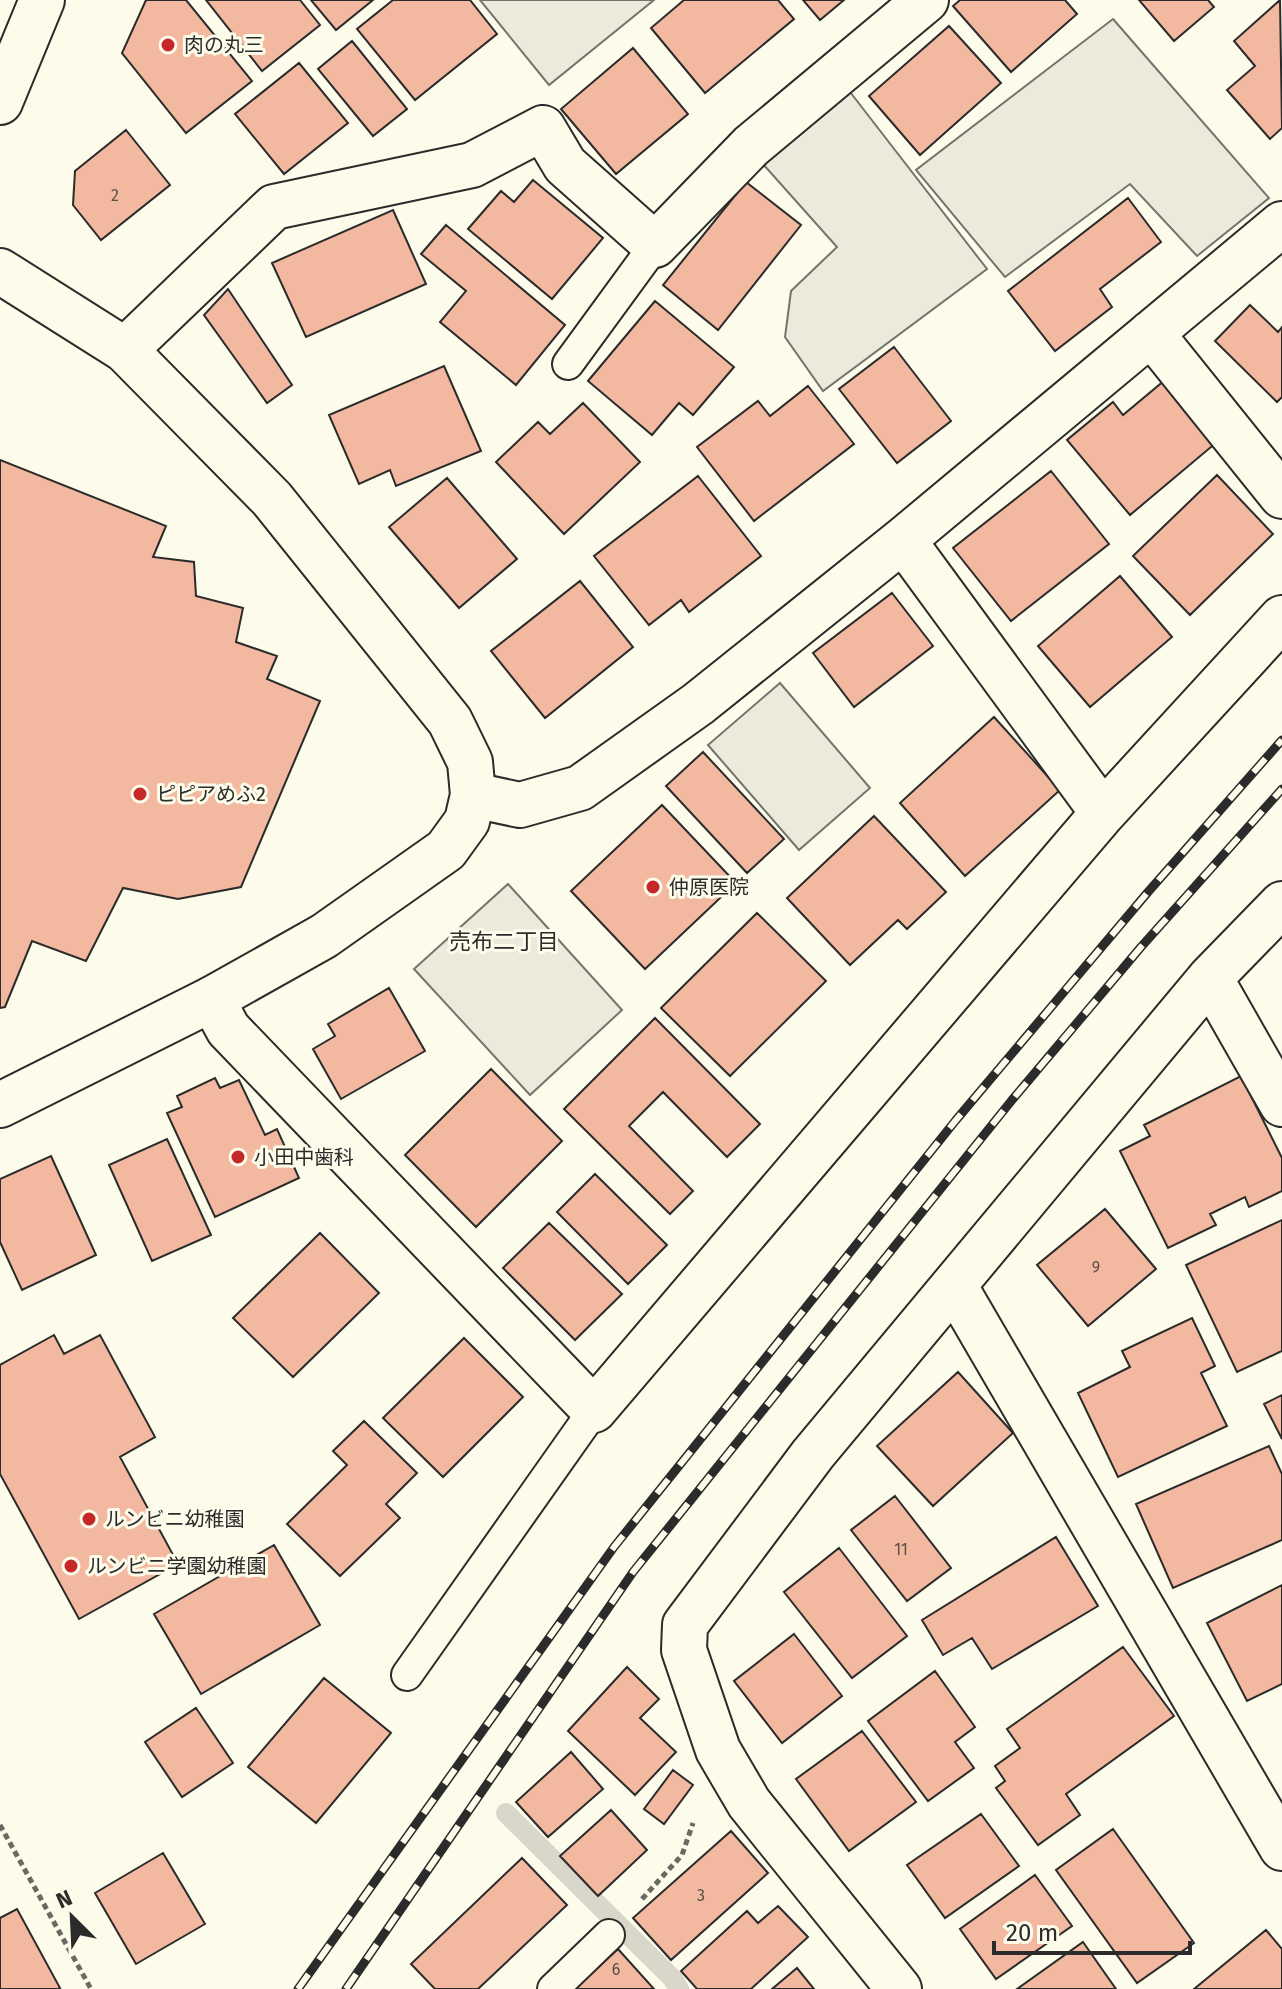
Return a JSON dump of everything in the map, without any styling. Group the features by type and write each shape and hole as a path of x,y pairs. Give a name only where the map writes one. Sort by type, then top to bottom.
{"main road":[{"path":"0,102 42,0"},
{"path":"125,350 274,207 472,165 543,128 565,165 655,245 751,146 926,0"},
{"path":"473,795 520,805 580,788 698,704 903,540 1282,224"},
{"path":"0,271 125,350 272,499 450,721 470,762 473,795 467,821 446,850 324,936 212,999 0,1105"},
{"path":"1151,333 1282,496"},
{"path":"903,540 1103,813"},
{"path":"212,999 228,1029 594,1410 1103,813 1282,618"},
{"path":"899,1989 749,1803 718,1750 684,1650 685,1625 813,1454 1210,978 1282,904"},
{"path":"1210,978 1282,1104"},
{"path":"954,1285 1282,1848"}],"lane":[{"path":"568,364 655,245"},
{"path":"407,1675 594,1410"},
{"path":"553,1989 609,1935"}],"path":[{"path":"634,1908 682,1855 718,1750"},
{"path":"0,1825 91,1989"}],"shaded area":[{"path":"480,0 654,0 549,85"},
{"path":"1113,19 1269,198 1197,256 1130,184 1005,277 916,170"},
{"path":"847,88 987,269 823,391 785,337 791,291 837,247 762,163"},
{"path":"780,683 870,788 799,850 708,745"},
{"path":"508,884 622,1010 530,1095 414,969"}],"building":[{"path":"146,0 186,0 252,81 186,133 122,53"},
{"path":"206,0 300,0 320,25 262,71"},
{"path":"311,0 373,0 336,30"},
{"path":"393,0 470,0 497,34 415,100 357,29"},
{"path":"684,0 778,0 794,19 705,93 651,28"},
{"path":"803,0 844,0 820,20"},
{"path":"960,0 1065,0 1077,14 1011,72 953,6"},
{"path":"1139,0 1208,0 1214,7 1174,41"},
{"path":"1280,0 1282,128 1270,139 1227,90 1255,66 1234,41"},
{"path":"949,26 1001,83 920,155 869,96"},
{"path":"352,41 407,109 373,136 318,69"},
{"path":"633,48 688,114 616,174 561,109"},
{"path":"299,63 348,123 284,174 235,114"},
{"path":"126,130 170,185 101,240 73,205 75,171"},
{"path":"533,180 603,238 552,299 468,229 501,191 514,202"},
{"path":"746,182 801,225 718,330 663,285"},
{"path":"1128,198 1161,242 1100,289 1112,307 1055,351 1008,291"},
{"path":"393,210 426,284 306,337 272,263"},
{"path":"446,225 565,325 516,385 440,322 466,291 421,254"},
{"path":"228,289 292,385 267,403 204,315"},
{"path":"655,301 734,367 693,415 679,403 652,435 588,381"},
{"path":"1250,305 1278,332 1282,327 1282,397 1277,402 1215,341"},
{"path":"894,347 951,421 897,463 839,389"},
{"path":"444,366 481,451 396,486 390,470 359,484 329,415"},
{"path":"1165,380 1217,442 1130,515 1067,440 1113,402 1123,415"},
{"path":"808,386 854,444 754,521 697,447 758,401 770,416"},
{"path":"583,403 640,462 564,534 496,462 538,422 550,434"},
{"name":"ピピアめふ2","path":"0,460 166,526 153,557 194,562 196,596 243,608 236,642 277,656 267,679 320,701 241,887 178,899 123,888 86,961 32,941 5,1007 0,1008"},
{"path":"1051,471 1109,544 1011,621 953,548"},
{"path":"1217,475 1273,534 1190,615 1133,556"},
{"path":"698,476 761,556 689,612 681,600 649,625 594,556"},
{"path":"447,478 517,559 459,608 389,527"},
{"path":"1120,576 1172,637 1090,707 1038,646"},
{"path":"580,581 633,647 545,718 491,651"},
{"path":"892,593 933,646 854,707 813,653"},
{"path":"994,717 1060,790 965,876 900,803"},
{"path":"703,752 784,839 747,873 666,786"},
{"name":"仲原医院","path":"662,805 736,883 645,969 571,891"},
{"path":"874,816 946,892 907,929 898,920 850,965 787,898"},
{"path":"757,913 826,981 730,1076 661,1008"},
{"path":"389,988 425,1051 341,1099 313,1049 335,1036 328,1024"},
{"path":"655,1018 760,1124 727,1157 663,1092 629,1126 693,1191 670,1214 564,1109"},
{"path":"491,1069 562,1141 476,1227 405,1155"},
{"path":"1241,1076 1282,1158 1282,1191 1249,1207 1245,1197 1210,1214 1216,1225 1168,1248 1120,1151 1150,1136 1144,1125"},
{"name":"小田中歯科","path":"215,1078 220,1088 239,1080 265,1135 277,1129 299,1178 215,1217 167,1113 182,1107 177,1096"},
{"path":"167,1139 211,1235 152,1261 109,1165"},
{"path":"51,1156 96,1255 22,1290 0,1242 0,1179"},
{"path":"595,1174 667,1245 628,1284 557,1212"},
{"path":"1105,1209 1156,1269 1088,1326 1037,1265"},
{"path":"1282,1220 1282,1351 1237,1372 1186,1265"},
{"path":"549,1223 622,1294 575,1340 503,1268"},
{"path":"320,1233 379,1293 293,1377 233,1318"},
{"path":"1192,1318 1215,1366 1201,1373 1227,1426 1118,1477 1078,1393 1130,1367 1122,1351"},
{"name":"ルンビニ幼稚園","path":"54,1335 64,1354 100,1335 155,1437 120,1457 178,1564 79,1619 0,1474 0,1365"},
{"path":"464,1338 523,1397 443,1477 383,1418"},
{"path":"958,1372 1013,1433 933,1506 877,1446"},
{"path":"1282,1395 1282,1439 1264,1404"},
{"path":"364,1421 417,1473 386,1504 400,1518 340,1576 287,1524 347,1465 333,1451"},
{"path":"1269,1446 1282,1474 1282,1540 1173,1588 1136,1504"},
{"path":"895,1496 951,1568 907,1601 851,1530"},
{"path":"1056,1537 1098,1606 992,1669 972,1638 943,1655 922,1620"},
{"path":"274,1545 320,1625 201,1694 154,1614"},
{"path":"839,1548 907,1636 852,1678 784,1592"},
{"path":"1282,1585 1282,1684 1247,1701 1207,1623"},
{"path":"794,1634 842,1696 782,1743 734,1681"},
{"path":"1123,1647 1174,1716 1066,1794 1080,1815 1038,1845 996,1788 1005,1781 995,1766 1020,1748 1007,1729"},
{"path":"627,1667 659,1699 640,1718 676,1752 635,1795 568,1731"},
{"path":"935,1671 975,1727 955,1742 974,1768 928,1801 868,1721"},
{"path":"324,1678 391,1733 316,1823 248,1767"},
{"path":"196,1708 233,1763 182,1797 145,1742"},
{"path":"862,1731 916,1802 849,1851 796,1779"},
{"path":"571,1752 603,1789 548,1837 516,1802"},
{"path":"673,1770 693,1785 664,1824 644,1809"},
{"path":"611,1810 647,1850 598,1896 560,1856"},
{"path":"981,1814 1019,1866 945,1918 907,1865"},
{"path":"1113,1829 1194,1943 1137,1983 1056,1870"},
{"path":"731,1831 768,1873 671,1960 633,1918"},
{"path":"163,1853 205,1924 136,1964 95,1893"},
{"path":"522,1858 567,1905 478,1989 435,1989 411,1964"},
{"path":"1035,1875 1072,1926 996,1979 960,1929"},
{"path":"778,1906 808,1937 751,1989 697,1989 681,1971 747,1911 758,1923"},
{"path":"17,1909 60,1988 0,1989 0,1918"},
{"path":"1266,1930 1282,1949 1282,1989 1194,1989"},
{"path":"1083,1942 1116,1989 1017,1989"},
{"path":"618,1949 654,1989 574,1989"},
{"path":"797,1968 814,1989 772,1989"}],"waterway":[{"path":"506,1813 673,1979 679,1989"}],"railway":[{"path":"298,1989 614,1547 956,1120 1148,892 1282,740"},
{"path":"346,1989 633,1572 1012,1100 1141,947 1282,789"}],"place":[{"name":"肉の丸三","path":"168,45"},
{"name":"ピピアめふ2","path":"140,794"},
{"name":"仲原医院","path":"653,887"},
{"name":"小田中歯科","path":"238,1157"},
{"name":"ルンビニ幼稚園","path":"89,1519"},
{"name":"ルンビニ学園幼稚園","path":"71,1566"}],"district":[{"name":"売布二丁目","path":"504,941"}]}
